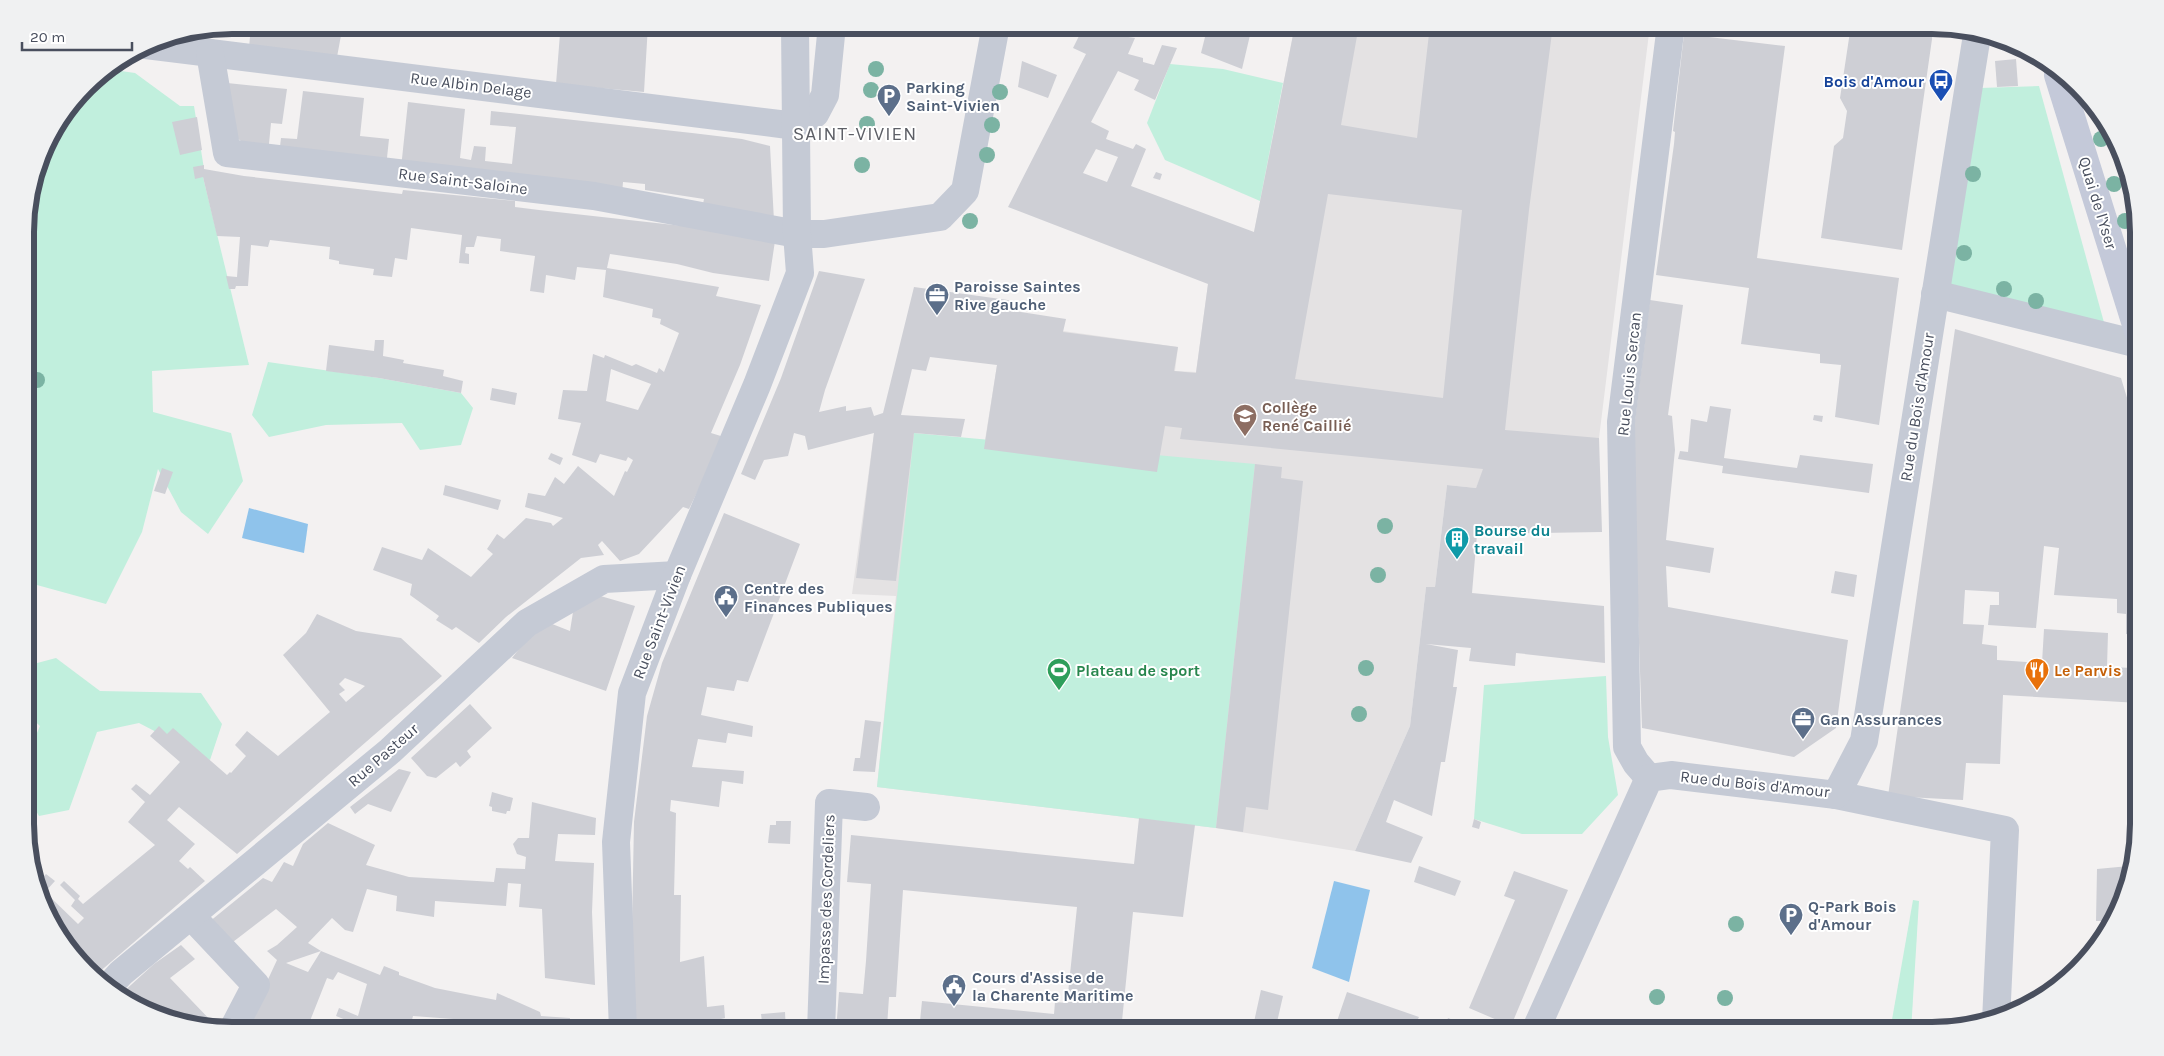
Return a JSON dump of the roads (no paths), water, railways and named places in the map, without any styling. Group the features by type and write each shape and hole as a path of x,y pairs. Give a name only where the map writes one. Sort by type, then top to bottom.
{"street":[{"name":"Rue Saint-Vivien","path":"623,1022 616,842 632,693 677,575 757,385 800,274 797,234 795,34"},
{"path":"796,126 815,114 825,95 831,34"},
{"name":"Rue Saint-Saloine","path":"210,52 227,153 594,196 797,234 824,234 940,217 965,192 994,34"},
{"name":"Rue Louis Sercan","path":"1649,778 1636,763 1627,747 1621,422 1671,34"},
{"name":"Rue du Bois d'Amour","path":"1649,778 1671,775 1836,795 1864,741 1976,39"},
{"name":"Rue Albin Delage","path":"162,47 796,126"},
{"name":"Quai de l'Yser","path":"2060,80 2130,305"},
{"path":"1935,294 2130,342"},
{"name":"Rue Pasteur","path":"113,982 121,973 390,751 527,623 604,580 677,575"},
{"path":"1538,1022 1649,778"},
{"path":"1836,795 2005,830 1996,1012"},
{"name":"Impasse des Cordeliers","path":"820,1022 829,803 866,807"},
{"path":"191,916 256,985 237,1022"}],"water":[{"path":"249,508 308,524 304,553 242,538"},
{"path":"1334,881 1370,890 1349,982 1312,968"}],"place":[{"name":"Bois d'Amour","path":"1941,102"},
{"name":"Parking Saint-Vivien","path":"889,117"},
{"name":"Paroisse Saintes Rive gauche","path":"937,316"},
{"name":"Collège René Caillié","path":"1245,437"},
{"name":"Bourse du travail","path":"1457,560"},
{"name":"Centre des Finances Publiques","path":"726,618"},
{"name":"Plateau de sport","path":"1059,691"},
{"name":"Le Parvis","path":"2037,691"},
{"name":"Gan Assurances","path":"1803,740"},
{"name":"Q-Park Bois d'Amour","path":"1791,936"},
{"name":"Cours d'Assise de la Charente Maritime","path":"954,1007"}],"district":[{"name":"SAINT-VIVIEN","path":"855,134"}]}
